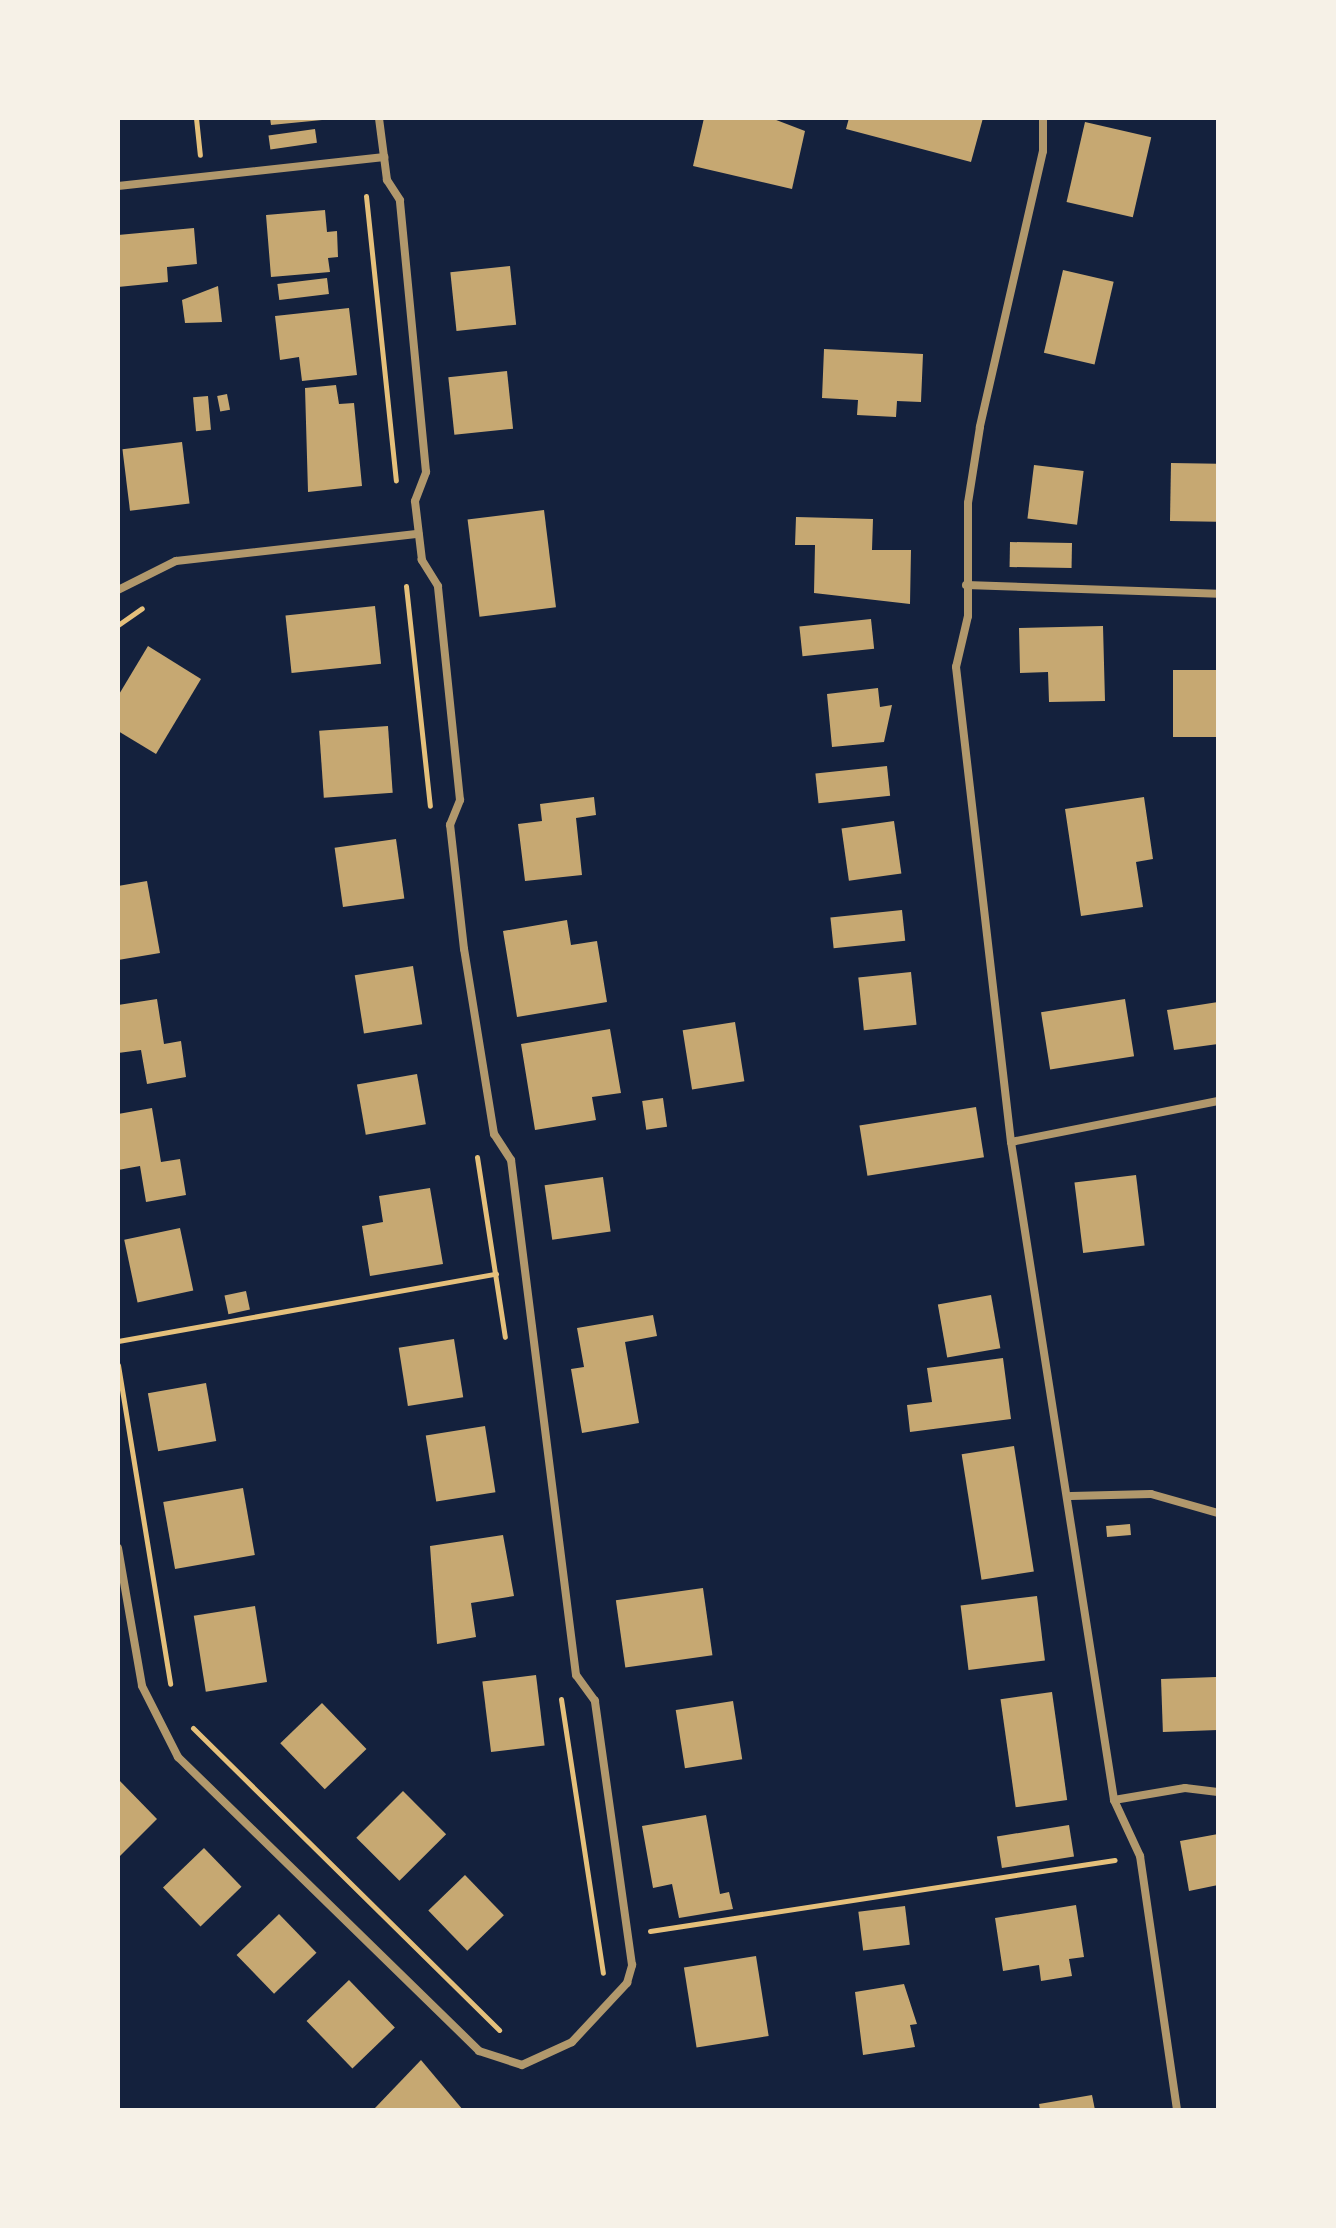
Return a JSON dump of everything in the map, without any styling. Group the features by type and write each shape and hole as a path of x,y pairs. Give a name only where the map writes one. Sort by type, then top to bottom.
{"street":[{"path":"118,1548 142,1686 178,1757 479,2051 522,2065 572,2042 627,1983 632,1965 595,1701 576,1675 511,1160 494,1134 464,949 450,825 460,800 438,586 418,534 415,501 426,472 400,200 384,157 379,118"},
{"path":"1043,118 1043,151 980,427 956,667 1011,1142 1071,1496 1114,1800 1140,1856 1177,2110"},
{"path":"118,186 384,157"},
{"path":"118,590 176,561 418,534"},
{"path":"966,585 1218,594"},
{"path":"1011,1142 1218,1101"},
{"path":"1071,1496 1151,1494 1218,1513"},
{"path":"1114,1800 1185,1788 1218,1792"}],"path":[{"path":"196,118 202,176"},
{"path":"363,160 397,489"},
{"path":"406,582 431,816"},
{"path":"474,1138 508,1352"},
{"path":"118,1341 496,1274"},
{"path":"118,1365 175,1697"},
{"path":"560,1695 604,1975 594,1985"},
{"path":"186,1717 512,2036"},
{"path":"644,1932 1140,1856"}],"building":[{"path":"270,118 322,118 322,120 271,125"},
{"path":"704,118 771,118 805,131 792,189 693,166"},
{"path":"849,118 983,118 971,162 846,129"},
{"path":"1085,122 1151,137 1133,217 1067,202"},
{"path":"315,129 317,143 270,149 268,136"},
{"path":"325,210 327,232 337,231 338,257 328,258 330,272 271,277 266,215"},
{"path":"194,228 197,264 167,267 168,282 118,287 118,235"},
{"path":"510,266 516,325 456,331 450,272"},
{"path":"1063,270 1114,282 1095,365 1044,353"},
{"path":"327,278 329,294 279,300 277,284"},
{"path":"218,286 222,322 185,323 182,300"},
{"path":"349,308 357,375 302,381 299,357 280,360 275,316"},
{"path":"824,349 923,354 921,402 897,401 896,417 857,415 858,400 822,398"},
{"path":"507,371 513,429 454,435 448,377"},
{"path":"336,385 339,404 354,403 362,486 308,492 305,388"},
{"path":"227,394 230,410 220,412 217,396"},
{"path":"208,396 211,430 196,431 193,397"},
{"path":"182,442 190,504 130,511 122,449"},
{"path":"1171,463 1218,464 1217,522 1170,521"},
{"path":"1034,465 1084,471 1077,525 1027,519"},
{"path":"544,510 556,607 480,617 468,519"},
{"path":"796,517 873,519 872,550 911,550 910,604 814,593 815,545 795,545"},
{"path":"1010,542 1072,543 1072,568 1010,567"},
{"path":"375,606 381,664 292,673 285,615"},
{"path":"871,619 874,649 803,656 799,627"},
{"path":"1103,626 1105,701 1049,702 1048,672 1020,673 1019,628"},
{"path":"148,646 201,679 156,754 118,731 118,696"},
{"path":"1173,670 1218,670 1218,737 1173,737"},
{"path":"878,688 880,707 892,705 884,742 832,747 827,694"},
{"path":"388,726 393,793 324,798 319,731"},
{"path":"887,766 890,796 819,803 815,774"},
{"path":"594,797 596,815 576,818 582,875 525,881 518,824 542,821 540,804"},
{"path":"1144,797 1153,859 1136,862 1143,907 1081,916 1065,809"},
{"path":"894,821 901,873 849,881 842,828"},
{"path":"396,839 404,898 343,907 335,848"},
{"path":"147,881 160,953 118,960 118,886"},
{"path":"902,910 905,941 834,948 830,918"},
{"path":"567,920 571,945 597,941 607,1002 517,1017 503,931"},
{"path":"413,966 422,1024 364,1034 355,975"},
{"path":"911,972 917,1025 864,1030 858,978"},
{"path":"157,999 164,1044 181,1041 186,1077 147,1084 141,1050 118,1053 118,1005"},
{"path":"1125,999 1134,1056 1050,1070 1041,1012"},
{"path":"1218,1002 1218,1044 1174,1050 1167,1010"},
{"path":"735,1022 744,1081 692,1090 683,1030"},
{"path":"610,1029 621,1093 592,1097 596,1120 535,1130 521,1044"},
{"path":"417,1074 426,1124 366,1135 357,1085"},
{"path":"663,1098 667,1127 646,1130 642,1101"},
{"path":"976,1107 984,1157 867,1176 859,1125"},
{"path":"152,1108 161,1162 180,1159 186,1195 146,1202 140,1166 118,1170 118,1114"},
{"path":"1136,1175 1145,1245 1083,1253 1074,1183"},
{"path":"603,1177 611,1231 552,1240 545,1185"},
{"path":"430,1188 443,1264 370,1276 362,1226 383,1222 379,1196"},
{"path":"180,1228 193,1291 138,1302 124,1240"},
{"path":"246,1291 250,1310 228,1314 224,1296"},
{"path":"991,1295 1000,1348 947,1358 938,1304"},
{"path":"653,1315 657,1336 625,1342 639,1423 582,1433 571,1369 584,1367 577,1328"},
{"path":"454,1339 463,1397 408,1406 399,1348"},
{"path":"1003,1358 1011,1419 910,1432 907,1405 932,1402 927,1368"},
{"path":"206,1383 216,1441 158,1451 148,1393"},
{"path":"485,1426 495,1492 436,1502 426,1435"},
{"path":"1014,1446 1034,1571 982,1580 962,1454"},
{"path":"243,1488 255,1555 175,1569 163,1502"},
{"path":"1130,1524 1131,1535 1107,1537 1106,1526"},
{"path":"503,1535 514,1596 471,1603 476,1637 437,1644 430,1546"},
{"path":"703,1588 712,1655 625,1668 616,1600"},
{"path":"1037,1596 1045,1661 968,1670 961,1605"},
{"path":"255,1606 267,1682 206,1692 194,1616"},
{"path":"536,1675 545,1745 491,1752 482,1682"},
{"path":"1216,1677 1218,1730 1163,1732 1161,1679"},
{"path":"1052,1692 1067,1800 1016,1807 1001,1699"},
{"path":"733,1701 742,1759 685,1768 676,1710"},
{"path":"322,1703 366,1749 325,1789 280,1743"},
{"path":"118,1779 157,1819 118,1858"},
{"path":"403,1791 446,1834 399,1881 356,1838"},
{"path":"706,1815 720,1894 729,1892 733,1909 679,1918 672,1884 653,1888 642,1826"},
{"path":"1069,1825 1074,1857 1002,1868 997,1836"},
{"path":"1218,1834 1218,1885 1189,1891 1180,1841"},
{"path":"204,1848 242,1887 201,1926 163,1888"},
{"path":"465,1875 504,1915 467,1951 428,1910"},
{"path":"1076,1905 1084,1957 1069,1959 1072,1976 1041,1981 1039,1965 1003,1971 995,1918"},
{"path":"905,1906 910,1945 863,1950 858,1912"},
{"path":"279,1914 317,1953 274,1994 237,1955"},
{"path":"756,1956 769,2036 697,2047 684,1967"},
{"path":"349,1980 395,2027 352,2068 307,2021"},
{"path":"904,1984 917,2024 910,2025 915,2047 863,2055 855,1992"},
{"path":"421,2060 463,2110 376,2110 375,2108"},
{"path":"1092,2095 1095,2110 1040,2110 1039,2104"}]}
